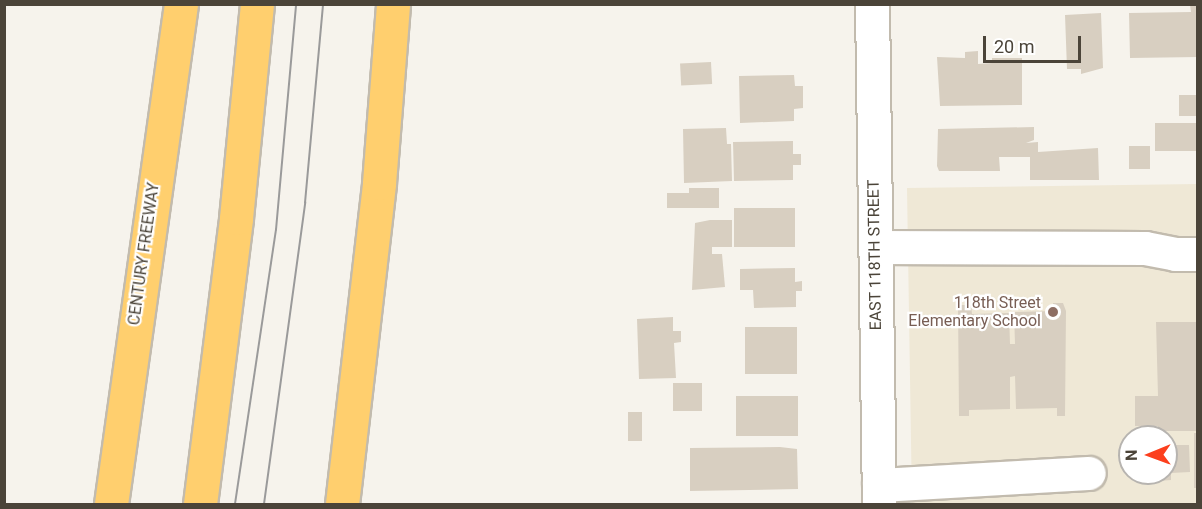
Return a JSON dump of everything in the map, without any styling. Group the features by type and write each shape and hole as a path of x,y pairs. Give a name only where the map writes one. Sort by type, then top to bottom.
{"highway":[{"name":"CENTURY FREEWAY","path":"111,504 181,4"},
{"path":"200,504 236,218 256,4"},
{"path":"342,504 379,183 393,4"}],"street":[{"name":"EAST 118TH STREET","path":"872,4 879,495"},
{"path":"875,247 1145,248 1175,254 1197,254"},
{"path":"879,495 1089,473"}],"shaded area":[{"name":"118th Street Elementary School","path":"1197,184 1197,504 912,504 907,188"}],"building":[{"path":"1190,5 1198,5 1198,57 1130,58 1129,13 1191,12"},
{"path":"1101,13 1103,68 1081,74 1081,69 1067,69 1065,15"},
{"path":"978,51 978,64 992,63 992,58 1022,58 1022,105 940,106 937,57 965,58 965,52"},
{"path":"711,62 712,84 681,86 680,64"},
{"path":"794,75 795,86 803,86 803,108 794,109 794,121 740,123 739,76"},
{"path":"1179,95 1198,95 1198,116 1179,116"},
{"path":"1155,123 1198,123 1198,151 1155,151"},
{"path":"1034,127 1034,140 1026,143 1038,142 1038,152 1098,148 1099,180 1030,180 1030,157 999,157 1000,171 939,171 937,166 938,129"},
{"path":"726,128 727,144 731,144 732,181 684,183 683,129"},
{"path":"793,141 793,154 801,154 801,165 793,165 793,180 734,181 733,142"},
{"path":"1129,146 1150,146 1150,169 1129,169"},
{"path":"689,188 719,188 719,208 667,208 667,193 689,193"},
{"path":"734,208 795,208 795,247 734,247"},
{"path":"732,220 732,247 712,247 712,254 722,254 725,287 692,290 695,223"},
{"path":"795,268 795,282 802,281 802,291 796,291 796,307 754,308 753,290 740,290 740,269"},
{"path":"1053,303 1063,303 1066,311 1065,416 1057,416 1057,408 1016,409 1015,376 1010,377 1010,409 969,410 969,416 959,416 958,305 971,305 972,314 1009,313 1010,344 1015,344 1014,312 1053,311"},
{"path":"673,317 673,331 681,331 681,342 674,343 676,378 639,379 637,319"},
{"path":"1156,322 1198,322 1198,431 1178,431 1178,425 1135,425 1135,396 1158,396"},
{"path":"745,327 797,327 797,374 745,374"},
{"path":"673,383 702,383 702,411 673,411"},
{"path":"736,396 798,396 798,436 736,436"},
{"path":"628,412 642,412 642,441 628,441"},
{"path":"1194,433 1198,433 1198,488 1194,488"},
{"path":"1178,445 1189,445 1190,472 1178,473"},
{"path":"780,447 797,449 798,489 690,491 690,448"}],"tram line":[{"path":"235,504 276,230 296,4"},
{"path":"264,504 305,203 323,4"}],"place":[{"name":"118th Street Elementary School","path":"1053,312"}]}
